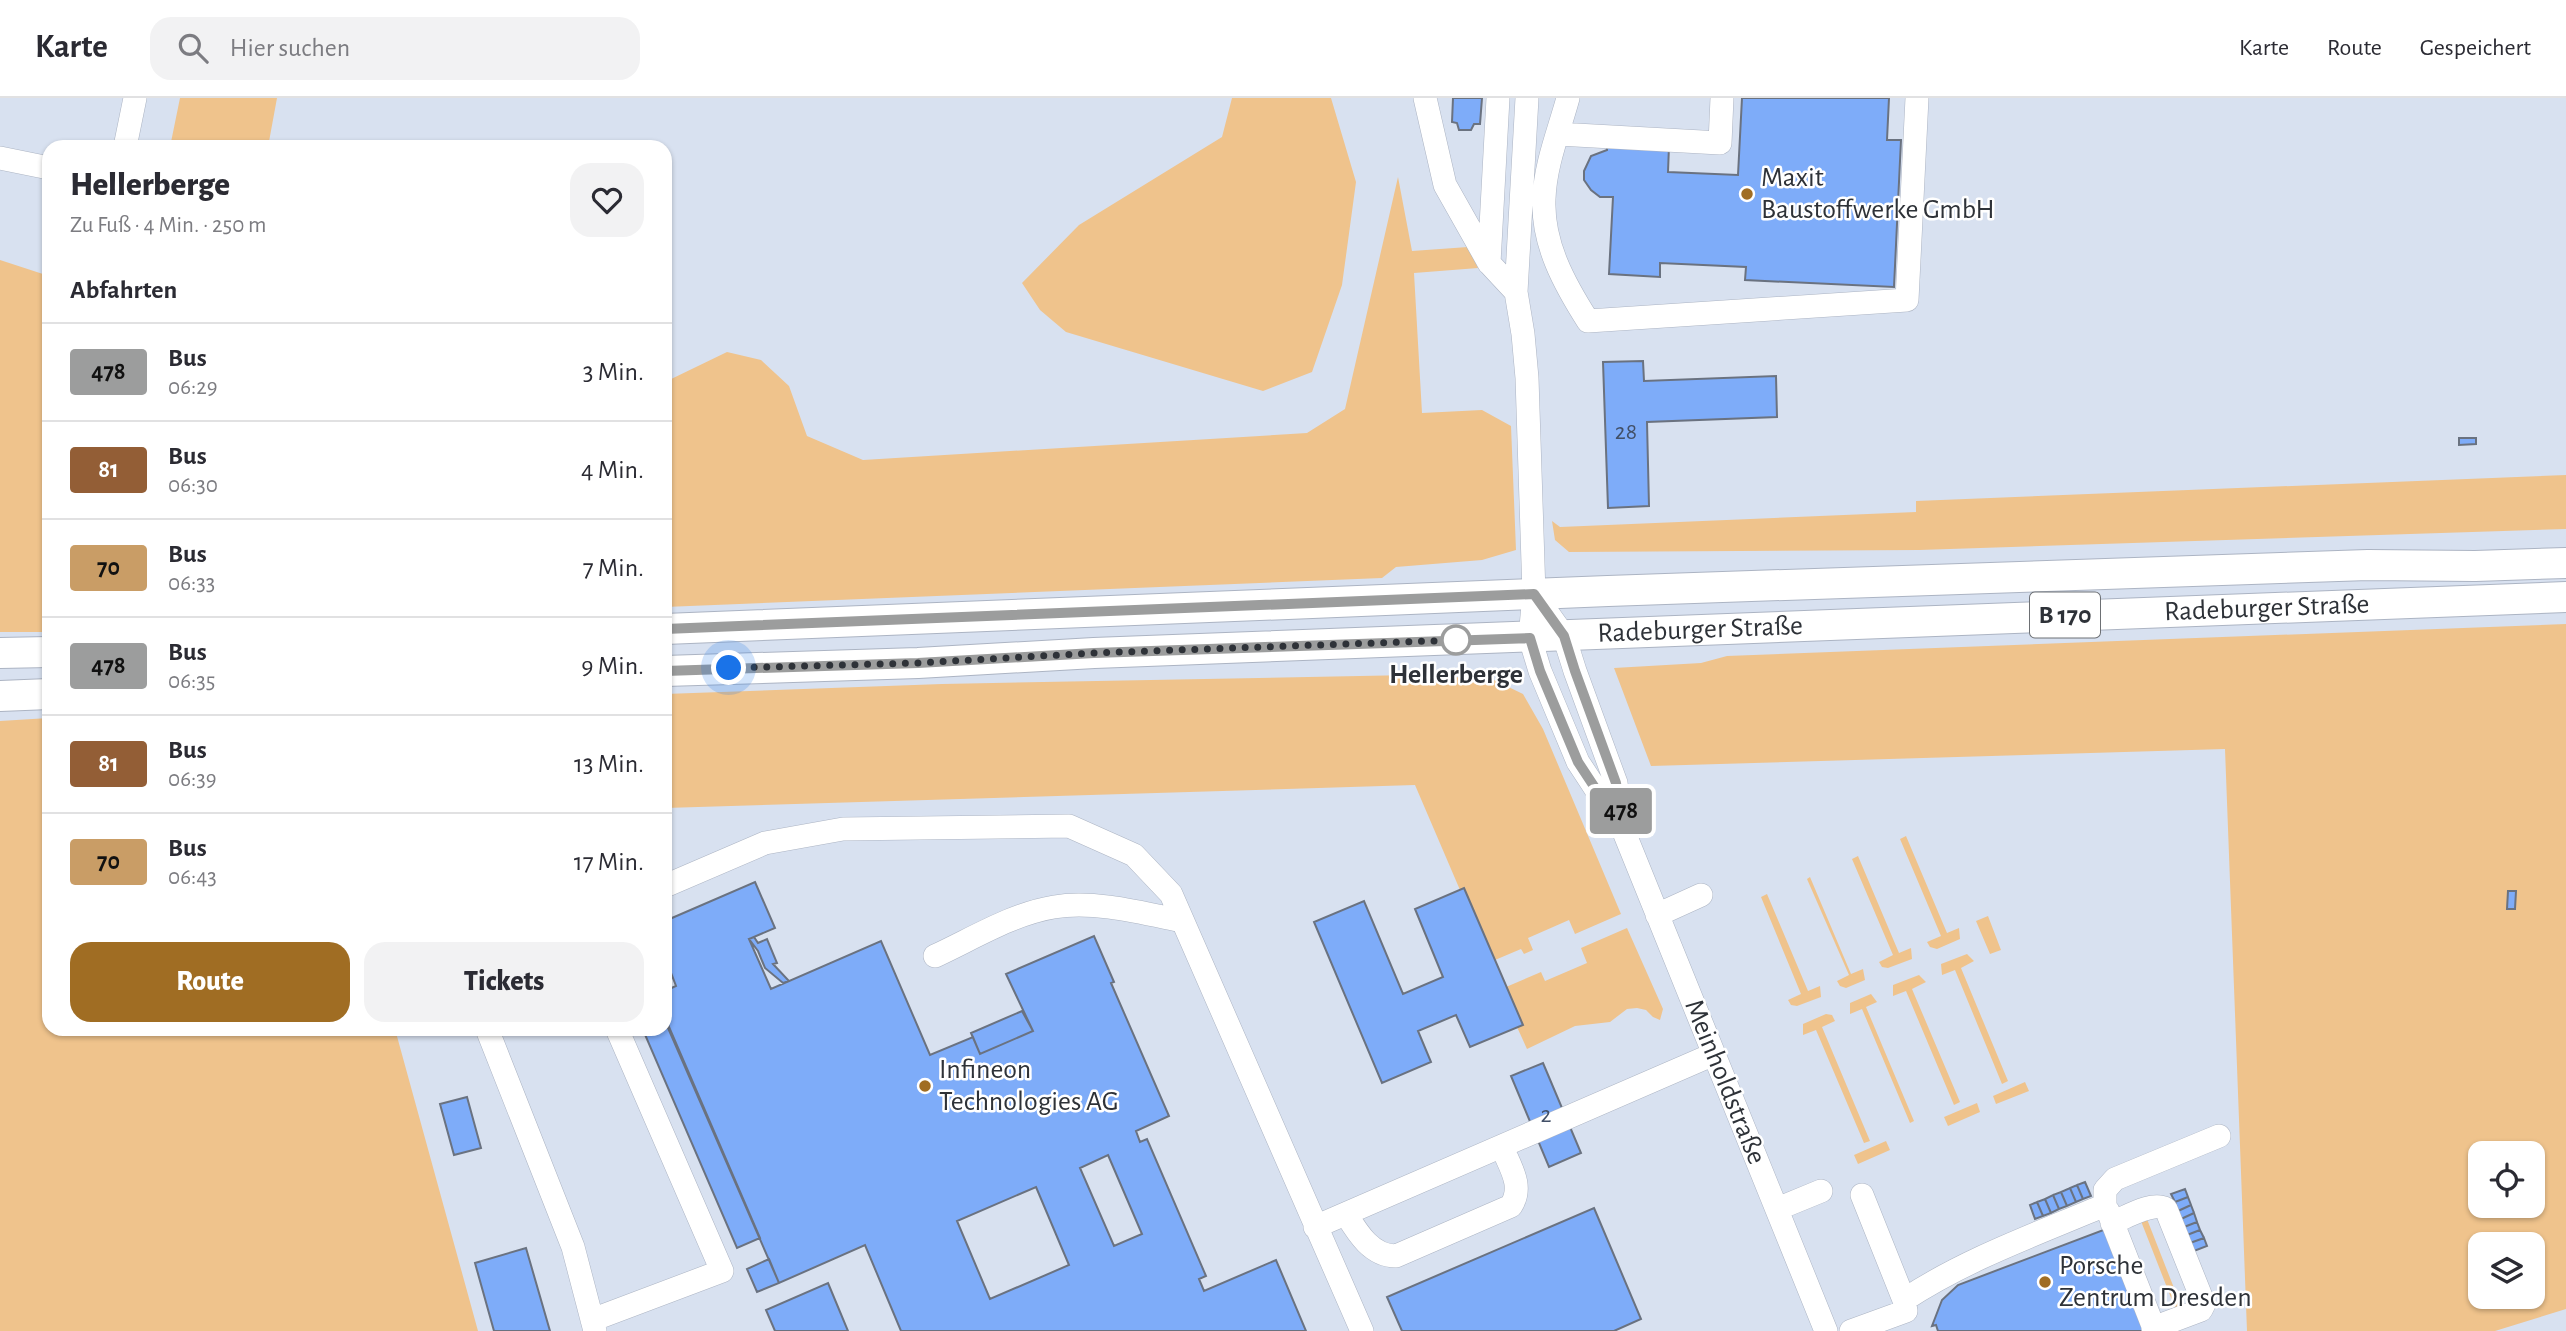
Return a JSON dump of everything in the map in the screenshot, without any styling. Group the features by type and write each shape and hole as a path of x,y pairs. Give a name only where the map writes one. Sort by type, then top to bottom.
{"main road":[{"name":"Radeburger Straße","path":"672,629 1534,594 2368,565 2566,563"},
{"name":"Radeburger Straße","path":"672,671 2566,597"},
{"path":"0,653 42,652"},
{"path":"0,696 42,694"}],"street":[{"path":"126,140 135,98"},
{"path":"1425,98 1445,185 1489,263 1516,292"},
{"path":"1489,263 1498,98"},
{"path":"1527,98 1516,292 1527,378 1534,594"},
{"path":"1568,98 1552,155 1544,200 1548,241 1566,286 1588,321 1907,300 1917,98"},
{"path":"1558,134 1720,143 1722,98"},
{"path":"0,158 42,167"},
{"name":"Meinholdstraße","path":"1534,594 1564,636 1616,783 1624,832"},
{"name":"Meinholdstraße","path":"1534,594 1530,638 1540,671 1578,762 1624,832 1826,1331"},
{"path":"672,883 765,843 843,829 1069,826 1134,855 1171,894 1362,1331"},
{"path":"1657,915 1701,895"},
{"path":"935,956 1013,919 1056,907 1113,907 1182,921"},
{"path":"490,1036 573,1247 594,1326 722,1271 620,1036"},
{"path":"1315,1227 1713,1054"},
{"path":"1904,1300 1968,1263 2109,1214 2161,1205 2166,1209 2204,1304 2201,1310 2154,1329 2109,1214 2105,1190 2115,1179 2219,1136"},
{"path":"1346,1214 1360,1237 1389,1256 1396,1256 1435,1240 1511,1206 1517,1197 1517,1184 1502,1147"},
{"path":"1777,1209 1821,1191"},
{"path":"1851,1331 1906,1311 1862,1195"}],"shaded area":[{"path":"180,98 277,98 269,140 171,140"},
{"path":"1232,98 1331,98 1356,182 1342,285 1312,372 1263,391 1066,332 1040,310 1022,283 1079,225 1222,137"},
{"path":"1398,177 1412,251 1468,247 1478,268 1414,273 1422,413 1482,410 1511,426 1516,550 1482,560 1396,567 1382,578 672,607 672,379 727,352 761,360 789,386 807,436 863,460 1307,433 1345,409"},
{"path":"0,260 42,274 42,632 0,632"},
{"path":"2566,475 2566,529 1919,550 1569,552 1555,540 1552,521 1560,527 1916,512 1916,501"},
{"path":"2566,624 2566,1309 2495,1331 2247,1331 2225,749 1651,766 1614,668 1701,663 1727,656"},
{"path":"1411,675 1492,679 1523,694 1543,729 1621,914 1575,934 1569,920 1528,938 1533,950 1524,954 1521,949 1495,960 1464,888 1460,890 1415,785 672,808 672,694 942,684"},
{"path":"42,718 42,1036 397,1036 478,1331 0,1331 0,721"},
{"path":"1906,836 1947,933 1959,928 1960,939 1937,949 1930,947 1927,942 1941,936 1900,839"},
{"path":"1858,856 1899,953 1911,948 1912,959 1888,968 1882,967 1879,962 1893,955 1852,859"},
{"path":"1810,877 1851,974 1863,969 1865,980 1846,988 1840,986 1837,981 1849,975 1807,879"},
{"path":"1767,894 1808,991 1820,986 1821,997 1797,1006 1791,1005 1788,1000 1801,994 1761,897"},
{"path":"1988,916 2001,950 1990,954 1976,921"},
{"path":"1627,928 1663,1009 1660,1020 1646,1010 1627,1009 1610,1022 1575,1026 1527,1049 1517,1027 1506,987 1541,972 1545,981 1587,963 1581,948"},
{"path":"1967,954 1974,961 1961,968 2008,1081 2002,1084 1955,970 1942,975 1941,964"},
{"path":"1919,975 1926,982 1912,989 1960,1102 1954,1105 1906,991 1893,996 1893,985"},
{"path":"1871,994 1877,1002 1866,1007 1914,1121 1910,1123 1862,1009 1850,1014 1850,1003"},
{"path":"1826,1014 1832,1015 1835,1021 1822,1027 1870,1141 1864,1143 1816,1030 1803,1035 1803,1024"},
{"path":"2025,1082 2029,1091 1996,1104 1993,1096"},
{"path":"1977,1103 1980,1112 1948,1126 1944,1117"},
{"path":"1886,1141 1890,1150 1858,1164 1854,1155"},
{"path":"2145,1214 2183,1311 2177,1313 2139,1216"}],"building":[{"path":"1453,98 1482,98 1480,124 1474,124 1471,130 1459,130 1457,123 1452,122"},
{"name":"Maxit Baustoffwerke GmbH","path":"1742,98 1889,98 1887,140 1901,140 1894,287 1745,280 1746,267 1660,263 1660,277 1609,274 1613,197 1600,197 1584,180 1584,171 1591,156 1607,150 1607,143 1669,146 1668,172 1738,175"},
{"path":"1643,361 1644,381 1776,376 1777,417 1647,422 1649,506 1608,508 1603,362"},
{"path":"2459,438 2476,438 2476,444 2459,445"},
{"name":"Infineon Technologies AG","path":"755,882 775,928 749,939 771,989 881,941 930,1055 973,1037 980,1054 1033,1031 1006,974 1094,936 1114,982 1111,983 1169,1116 1136,1131 1140,1142 1147,1139 1206,1276 1199,1279 1204,1291 1276,1260 1306,1331 901,1331 865,1245 779,1283 672,1036 672,988 676,986 672,976 672,918","holes":["1108,1155 1142,1234 1114,1246 1080,1168","1036,1187 1069,1265 990,1299 957,1221"]},
{"path":"1464,888 1523,1025 1470,1047 1456,1015 1418,1031 1431,1062 1382,1083 1314,922 1364,901 1403,994 1443,977 1415,909"},
{"path":"2508,891 2516,891 2515,909 2507,909"},
{"path":"754,937 758,943 767,939 777,963 773,964 789,981 783,983 765,968 749,939"},
{"path":"1022,1011 1033,1031 980,1054 971,1033"},
{"path":"672,1034 760,1238 737,1248 646,1036"},
{"path":"1543,1063 1581,1153 1549,1167 1511,1076"},
{"path":"467,1097 481,1148 454,1155 440,1104"},
{"path":"2085,1182 2091,1196 2083,1199 2077,1185"},
{"path":"2077,1185 2083,1199 2076,1202 2070,1188"},
{"path":"2070,1188 2076,1202 2067,1206 2061,1192"},
{"path":"2185,1189 2188,1197 2175,1202 2171,1194"},
{"path":"2061,1192 2067,1206 2059,1209 2053,1195"},
{"path":"2053,1195 2059,1209 2051,1213 2045,1199"},
{"path":"2188,1197 2191,1205 2178,1211 2175,1202"},
{"path":"2045,1199 2051,1213 2043,1216 2037,1202"},
{"path":"2037,1202 2043,1216 2035,1219 2030,1205"},
{"path":"2191,1205 2194,1213 2181,1219 2178,1211"},
{"path":"1594,1208 1641,1319 1614,1331 1402,1331 1387,1297"},
{"path":"2194,1213 2197,1222 2184,1227 2181,1219"},
{"path":"2197,1222 2200,1230 2187,1235 2184,1227"},
{"name":"Porsche Zentrum Dresden","path":"2106,1229 2147,1331 1938,1331 1936,1325 1932,1326 1942,1300 1958,1285"},
{"path":"2200,1230 2204,1238 2190,1243 2187,1235"},
{"path":"2204,1238 2207,1246 2194,1251 2190,1243"},
{"path":"526,1248 550,1331 494,1331 475,1263"},
{"path":"769,1259 779,1283 757,1292 747,1269"},
{"path":"828,1283 848,1331 775,1331 766,1310"}],"bus line":[{"name":"478","path":"672,629 1534,594 1564,636 1616,783 1624,832 1578,762 1540,671 1530,638 672,671"}],"place":[{"name":"Maxit Baustoffwerke GmbH","path":"1747,194"},
{"name":"Hellerberge","path":"1456,640"},
{"name":"Infineon Technologies AG","path":"925,1086"},
{"name":"Porsche Zentrum Dresden","path":"2045,1282"}],"route":[{"path":"729,668 918,663 1094,653 1459,640 1456,640"}]}
